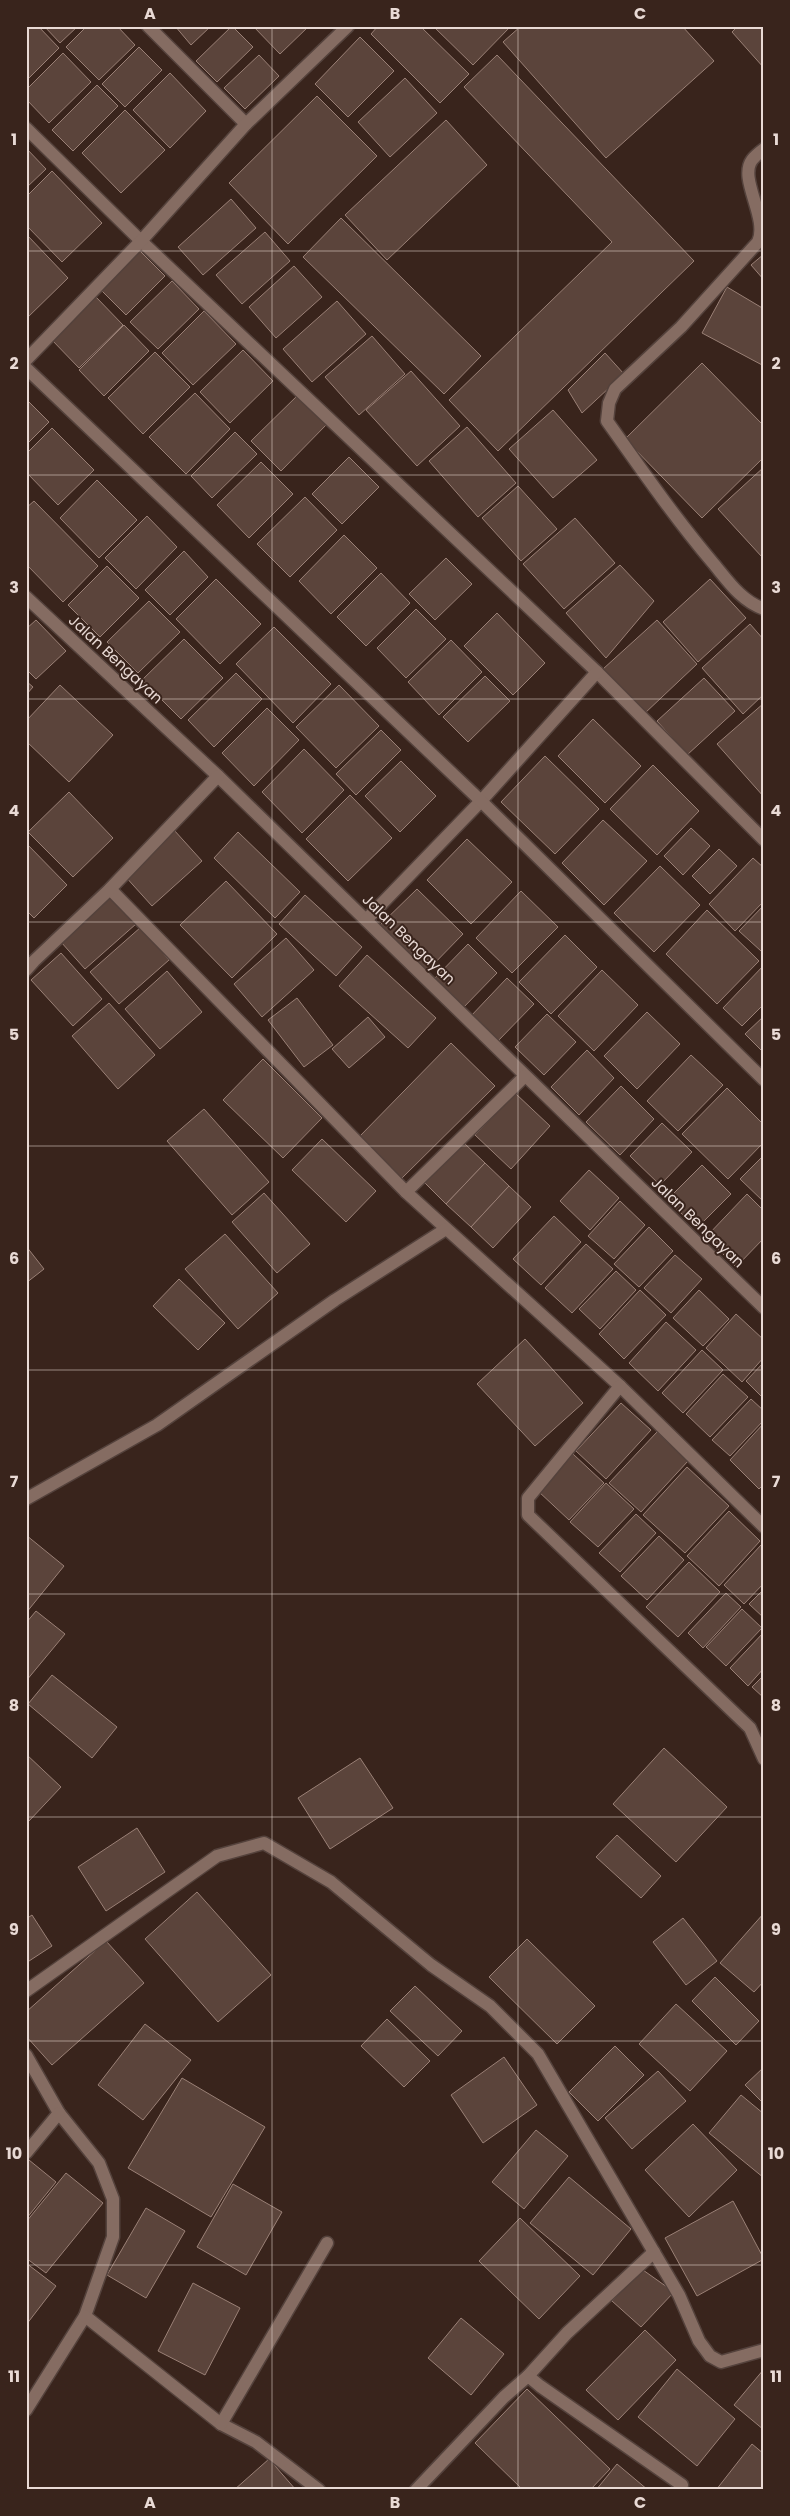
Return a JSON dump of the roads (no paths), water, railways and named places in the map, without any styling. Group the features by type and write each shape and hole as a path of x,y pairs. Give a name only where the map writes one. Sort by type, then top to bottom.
{"street":[{"path":"148,26 246,124"},
{"path":"26,360 141,241 246,124 348,26"},
{"path":"26,128 141,241 597,672 764,840"},
{"path":"764,149 752,160 748,172 762,229 758,242 681,327 614,389 609,403 607,421 685,530 740,595 752,605 764,609"},
{"path":"26,368 481,801 764,1080"},
{"name":"Jalan Bengayan","path":"26,597 218,776 764,1308"},
{"path":"366,920 481,801 597,672"},
{"path":"26,970 110,889 218,776"},
{"path":"110,889 406,1192 620,1386 764,1527"},
{"path":"406,1192 525,1076"},
{"path":"26,1498 157,1425 334,1300 446,1229"},
{"path":"620,1386 528,1498 528,1515 750,1728 764,1759"},
{"path":"26,1991 217,1856 264,1843 331,1882 431,1965 490,2006 538,2054 679,2295 699,2341 710,2356 721,2362 745,2357 764,2350"},
{"path":"26,2055 60,2113 99,2163 113,2199 113,2237 85,2316 26,2410"},
{"path":"26,2154 60,2113"},
{"path":"221,2424 327,2243"},
{"path":"416,2490 504,2397 528,2376 567,2333 654,2252"},
{"path":"85,2316 221,2424 256,2442 319,2490"},
{"path":"528,2376 682,2485"}]}
